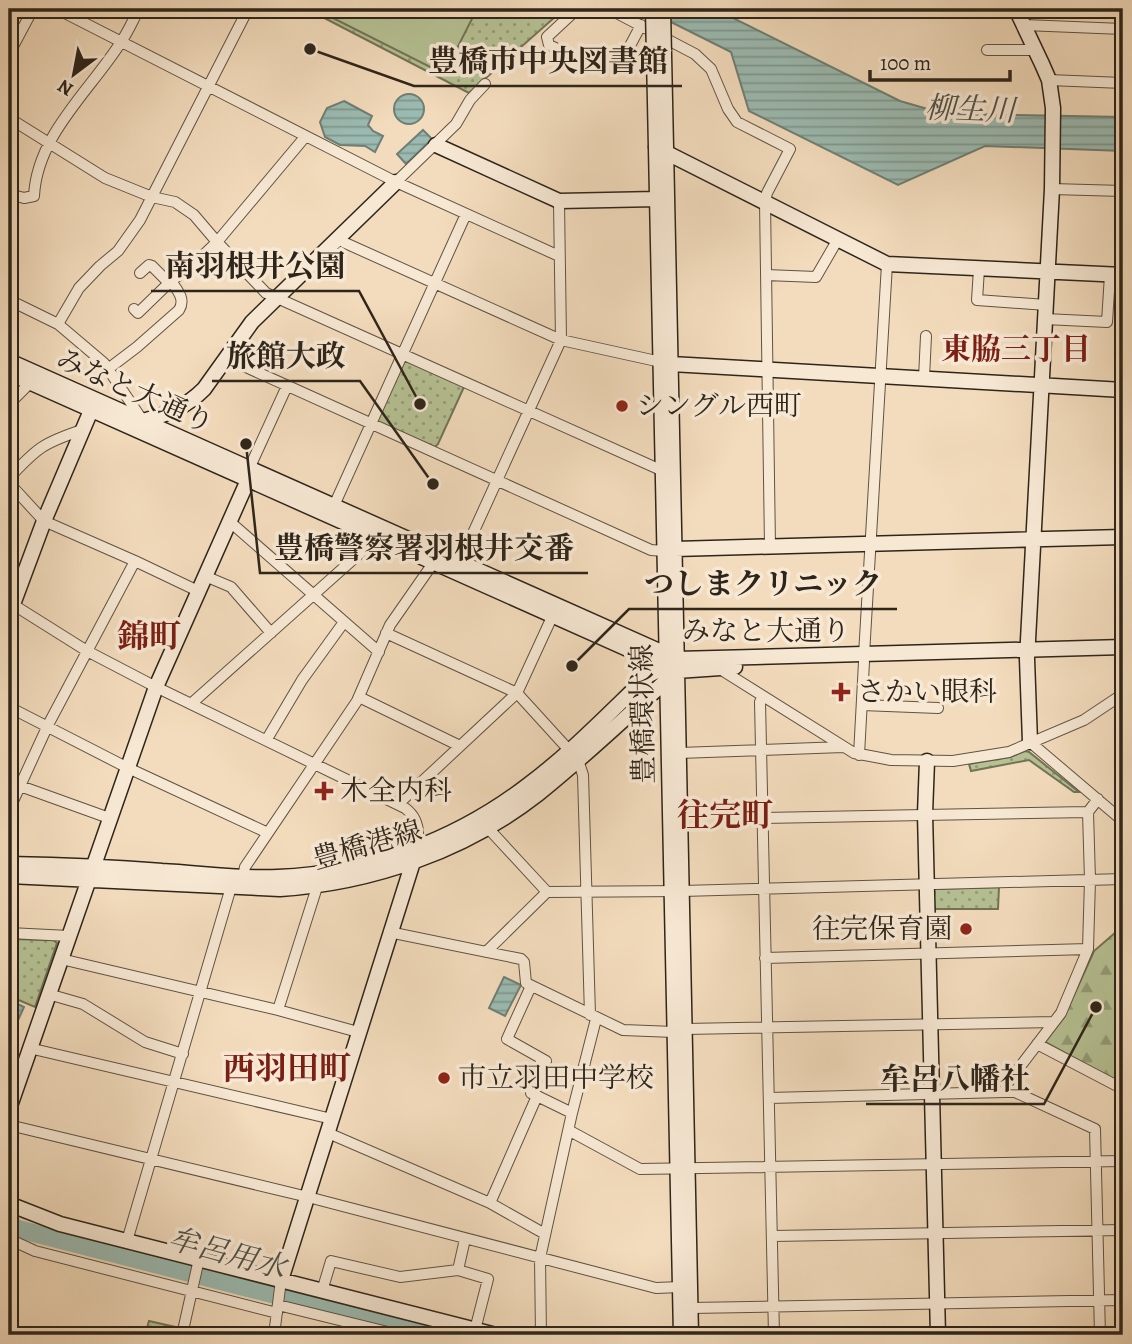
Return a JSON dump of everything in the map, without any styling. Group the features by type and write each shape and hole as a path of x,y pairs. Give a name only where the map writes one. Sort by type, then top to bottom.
{"street":[{"path":"9,54 33,9"},
{"path":"57,9 396,182 559,256"},
{"path":"9,194 24,198 34,196 35,177 50,142 122,41 139,9"},
{"path":"58,324 79,288 127,240 152,197 248,9"},
{"path":"577,9 547,37 549,45 580,60 623,59 640,25"},
{"path":"609,9 703,60 718,81 728,109 737,122 790,149 765,202 770,547"},
{"name":"豊橋環状線","path":"653,9 663,150 657,200 666,363 663,471 670,550"},
{"name":"豊橋環状線","path":"663,9 666,363 682,1170 681,1335"},
{"path":"1016,9 1049,80 1053,108 1052,189 1027,654 1030,742 1123,821"},
{"path":"1024,25 1123,29"},
{"path":"987,50 1035,50"},
{"path":"1049,80 1123,83"},
{"path":"9,300 58,324 104,363 143,421 166,415 187,405 204,389 252,322 436,145 456,124 470,100 485,84"},
{"path":"9,118 105,178 152,197 175,202 194,215 266,293 663,471"},
{"path":"134,309 138,313 217,242 305,137"},
{"path":"436,145 559,201 657,200"},
{"path":"663,150 887,264 1117,275 1107,322 977,300 979,269"},
{"path":"1052,189 1123,191"},
{"path":"458,568 561,340 559,201"},
{"path":"331,512 466,214"},
{"path":"339,237 343,242 561,340 666,363 1123,390"},
{"path":"766,275 816,277 838,239"},
{"path":"859,755 887,264"},
{"path":"108,369 137,347 182,305 182,299 170,282 152,266 149,265 140,273"},
{"path":"924,378 926,336"},
{"path":"226,358 651,550 1123,537"},
{"name":"みなと大通り","path":"9,361 94,405 671,666 1027,654 1123,655"},
{"name":"みなと大通り","path":"9,373 143,421 248,475"},
{"path":"9,404 31,382"},
{"path":"9,1109 156,687 287,386"},
{"path":"94,405 10,607 156,687 398,804 414,817 419,835 413,862 308,1197 279,1298 274,1335"},
{"path":"82,430 50,440 33,452 9,481 44,521 198,591"},
{"name":"みなと大通り","path":"331,512 377,538 437,559"},
{"path":"229,521 379,652"},
{"path":"192,703 377,538"},
{"path":"243,877 246,867 359,697 386,634 437,559"},
{"path":"9,810 14,784 48,726 135,561"},
{"name":"みなと大通り","path":"458,568 552,617 671,666 718,667 864,659"},
{"path":"205,576 231,587 271,633"},
{"path":"398,804 517,693 552,617"},
{"path":"267,739 302,680 344,622"},
{"path":"386,634 517,693 573,755 583,775 593,1017 540,1258 541,1335"},
{"name":"みなと大通り","path":"1027,654 1123,647"},
{"name":"豊橋環状線","path":"671,666 679,753 677,891"},
{"name":"豊橋港線","path":"9,864 231,887 280,889 317,887 369,876 413,862 487,827 537,795 573,755 671,666"},
{"path":"718,667 844,747 859,755 891,760 927,761 984,757 1009,751 1084,720 1123,696"},
{"path":"763,696 760,702 763,888 774,1335"},
{"path":"359,697 460,746"},
{"path":"862,705 937,708"},
{"path":"9,707 128,768 268,833"},
{"path":"679,753 844,747"},
{"name":"豊橋港線","path":"9,876 91,873 279,877 366,864 444,836 573,755"},
{"path":"927,761 925,814 938,1335"},
{"path":"14,784 109,818"},
{"path":"1005,1092 1006,1085 1062,1013 1088,949 1088,812 1098,800"},
{"path":"762,818 1088,812"},
{"path":"487,827 547,892 1123,879"},
{"path":"127,1241 231,887"},
{"path":"278,1010 317,887"},
{"path":"486,952 547,892"},
{"path":"389,932 521,959 524,962 526,983 593,1017 631,1032 1054,1022"},
{"path":"9,933 69,936"},
{"path":"765,958 1088,949"},
{"path":"61,959 278,1010 358,1032"},
{"path":"531,986 507,1040 546,1061 531,1093 572,1113"},
{"path":"48,994 83,1004 145,1042 183,1054"},
{"path":"1037,1044 1123,1089"},
{"path":"29,1048 175,1082 330,1126 489,1203 545,1234"},
{"path":"769,1098 1014,1092 1095,1129 1100,1335"},
{"path":"489,1203 537,1096"},
{"path":"9,1125 308,1197 656,1288 680,1287"},
{"path":"570,1131 640,1169 1123,1161"},
{"name":"豊橋環状線","path":"682,1170 691,1335"},
{"path":"9,1204 60,1224 127,1241 198,1265 279,1298 400,1335"},
{"path":"773,1236 1123,1230"},
{"path":"9,1239 35,1251 193,1286 279,1298 322,1291 496,1335"},
{"path":"458,1270 465,1239"},
{"path":"322,1291 331,1261 400,1277 458,1270 488,1279 475,1330"},
{"path":"182,1335 198,1265"},
{"path":"691,1308 1123,1300"}],"green space":[{"path":"307,9 564,9 469,93"},
{"path":"315,9 477,9 444,74"},
{"path":"405,359 464,387 435,447 377,422 376,418"},
{"path":"1025,751 1079,792 1074,792 1029,760 971,771 969,764 1010,757"},
{"path":"999,887 998,909 932,909 933,889"},
{"path":"1123,926 1123,1085 1045,1042 1064,1017 1094,951"},
{"path":"9,939 53,940 57,943 35,1007 9,996"},
{"path":"149,1321 180,1328 178,1335 145,1335"}],"water":[{"path":"645,9 715,9 900,101 931,110 961,114 1123,117 1123,151 985,146 898,185 749,111 731,52"},
{"path":"409,94 420,98 424,109 420,120 409,124 398,120 394,109 398,98"},
{"path":"344,101 372,116 368,125 383,136 375,152 365,146 340,145 325,137 320,122 327,108"},
{"path":"423,130 432,139 406,164 397,154"},
{"path":"504,977 521,985 505,1016 489,1008"},
{"path":"9,1000 24,1007 10,1038 9,1037"}],"waterway":[{"name":"牟呂用水","path":"9,1224 18,1229 431,1335"}],"place":[{"name":"豊橋市中央図書館","path":"310,49"},
{"name":"南羽根井公園","path":"420,404"},
{"name":"シングル西町","path":"622,406"},
{"name":"豊橋警察署羽根井交番","path":"246,444"},
{"name":"旅館大政","path":"433,484"},
{"name":"つしまクリニック","path":"572,666"},
{"name":"さかい眼科","path":"841,692"},
{"name":"木全内科","path":"324,791"},
{"name":"往完保育園","path":"966,929"},
{"name":"牟呂八幡社","path":"1096,1007"},
{"name":"市立羽田中学校","path":"444,1078"}],"district":[{"name":"東脇三丁目","path":"1016,349"},
{"name":"錦町","path":"149,636"},
{"name":"往完町","path":"725,815"},
{"name":"西羽田町","path":"287,1068"}],"water label":[{"name":"柳生川","path":"970,109"}]}
